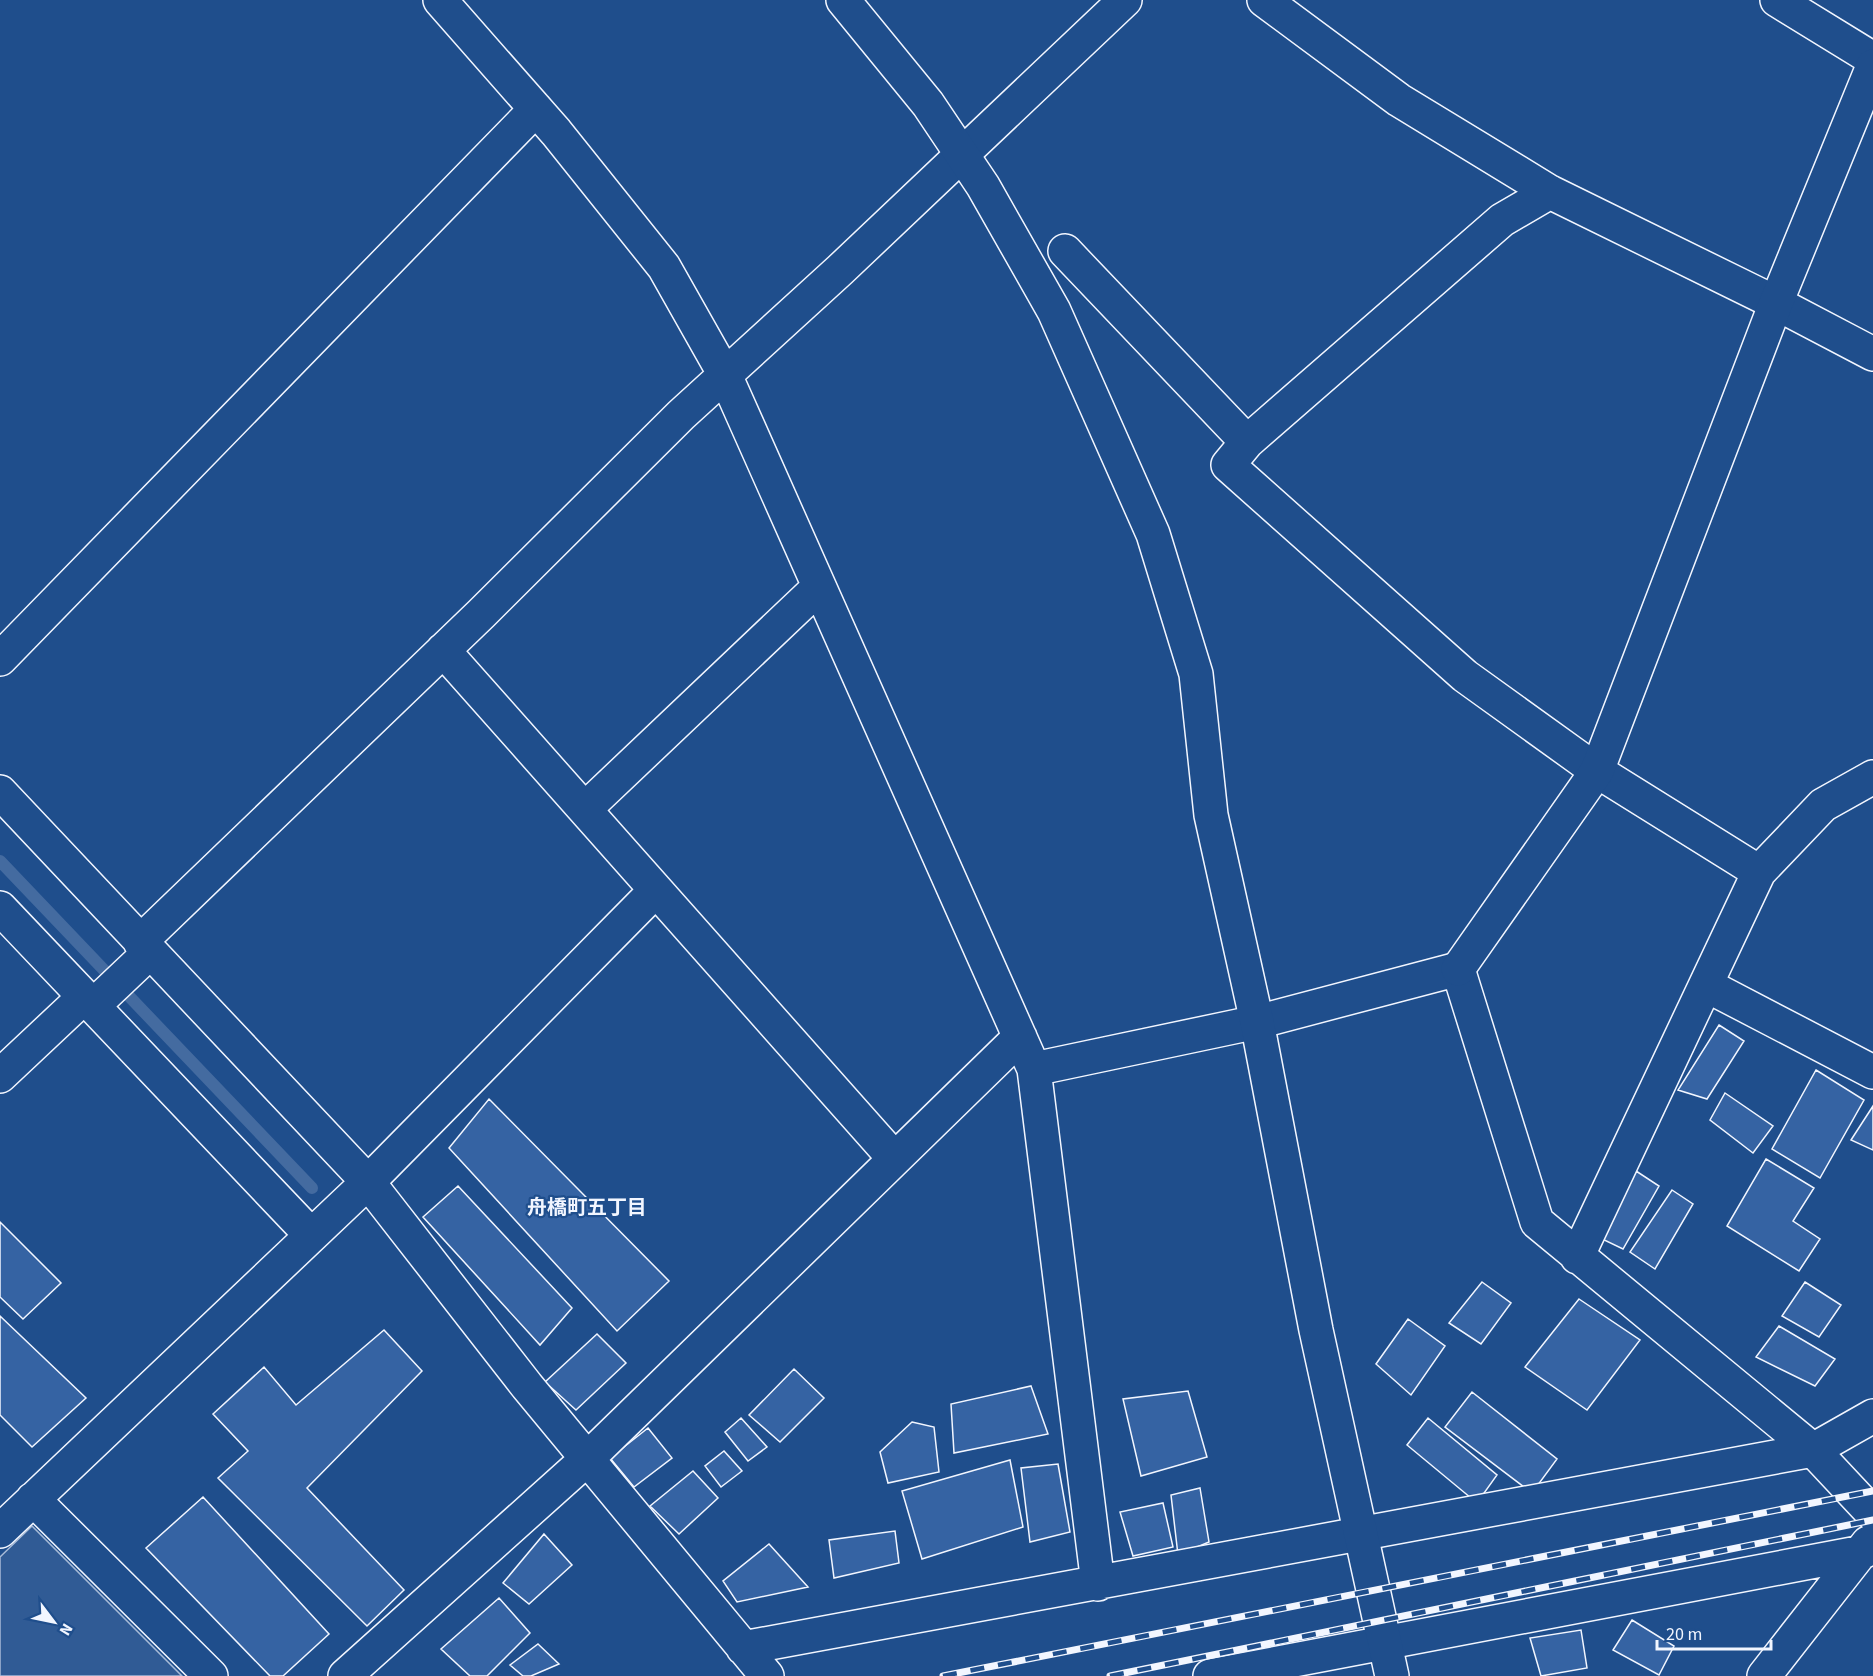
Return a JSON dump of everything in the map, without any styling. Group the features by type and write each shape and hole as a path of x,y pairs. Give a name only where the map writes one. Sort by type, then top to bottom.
{"street":[{"path":"440,0 536,109 664,267 724,375 1034,1069 1098,1584"},
{"path":"843,0 928,104 983,186 1054,311 1153,534 1196,674 1210,815 1257,1022 1316,1330 1392,1676"},
{"path":"0,1076 93,1000 681,415 1125,0"},
{"path":"1264,0 1399,100 1550,192 1776,303 1873,354"},
{"path":"1777,0 1873,59"},
{"path":"1034,1069 1257,1022 1458,969 1597,771 1776,303 1873,66"},
{"path":"0,659 536,109"},
{"path":"1550,192 1502,220 1247,442 1228,465 1465,676 1597,771 1760,872"},
{"path":"1065,251 1085,275 1247,442"},
{"path":"585,809 819,587"},
{"path":"443,651 894,1158"},
{"path":"1577,1257 1760,872 1823,805 1873,777"},
{"path":"0,792 143,952 368,1182 587,1459 767,1676"},
{"path":"0,1532 368,1182 656,890"},
{"path":"0,908 93,1000 311,1235"},
{"path":"1458,969 1536,1222 1814,1450 1873,1514"},
{"path":"1706,984 1873,1072"},
{"path":"345,1676 587,1459 1020,1037"},
{"path":"743,1648 1360,1536 1814,1450 1873,1416"},
{"path":"33,1499 211,1676"},
{"path":"1210,1676 1868,1543"},
{"path":"1764,1676 1868,1543"}],"shaded area":[{"path":"32,1526 182,1676 0,1676 0,1557"}],"building":[{"path":"1719,1025 1744,1041 1707,1099 1678,1090"},
{"path":"1816,1070 1864,1100 1820,1178 1772,1149"},
{"path":"1725,1093 1773,1126 1753,1153 1710,1120"},
{"path":"489,1099 669,1281 617,1331 449,1148"},
{"path":"1873,1106 1873,1150 1851,1140"},
{"path":"1766,1159 1814,1188 1793,1221 1820,1239 1799,1271 1727,1226"},
{"path":"1636,1171 1659,1186 1623,1249 1600,1238"},
{"path":"458,1186 572,1308 540,1345 423,1217"},
{"path":"1672,1190 1693,1204 1655,1269 1630,1252"},
{"path":"0,1222 61,1283 23,1319 0,1297"},
{"path":"1482,1282 1511,1303 1481,1344 1449,1323"},
{"path":"1805,1282 1841,1305 1819,1337 1782,1316"},
{"path":"1579,1299 1640,1340 1587,1410 1525,1367"},
{"path":"0,1316 86,1398 32,1447 0,1415"},
{"path":"1408,1319 1445,1346 1411,1395 1376,1364"},
{"path":"1779,1326 1835,1359 1815,1386 1756,1357"},
{"path":"384,1330 422,1371 307,1488 404,1590 367,1626 218,1478 248,1451 213,1414 264,1367 296,1405"},
{"path":"597,1334 626,1363 576,1410 545,1382"},
{"path":"794,1369 824,1398 780,1442 749,1415"},
{"path":"1031,1386 1048,1434 954,1453 951,1404"},
{"path":"1188,1391 1207,1457 1141,1476 1123,1399"},
{"path":"1472,1392 1557,1459 1532,1493 1445,1427"},
{"path":"741,1418 767,1447 748,1461 725,1432"},
{"path":"1428,1418 1497,1475 1477,1503 1407,1445"},
{"path":"912,1422 934,1427 939,1472 888,1483 880,1452"},
{"path":"648,1428 672,1458 634,1487 610,1458"},
{"path":"724,1451 742,1471 721,1487 705,1466"},
{"path":"1010,1460 1023,1527 922,1559 902,1491"},
{"path":"1058,1464 1070,1532 1030,1542 1021,1468"},
{"path":"693,1471 718,1498 679,1534 650,1506"},
{"path":"1200,1488 1209,1542 1178,1555 1171,1495"},
{"path":"203,1497 329,1634 283,1676 270,1676 146,1548"},
{"path":"1163,1503 1173,1547 1133,1556 1120,1512"},
{"path":"895,1531 899,1563 834,1578 829,1540"},
{"path":"544,1534 572,1565 529,1604 503,1583"},
{"path":"769,1544 808,1587 737,1602 723,1581"},
{"path":"499,1598 530,1633 487,1676 470,1676 441,1649"},
{"path":"1632,1620 1674,1646 1659,1675 1613,1650"},
{"path":"1581,1630 1587,1668 1541,1676 1530,1638"},
{"path":"538,1644 559,1664 531,1676 523,1676 510,1665"}],"waterway":[{"path":"0,861 312,1188"}],"railway":[{"path":"943,1676 1873,1491"},
{"path":"1110,1676 1873,1520"}],"district":[{"name":"舟橋町五丁目","path":"587,1207"}]}
